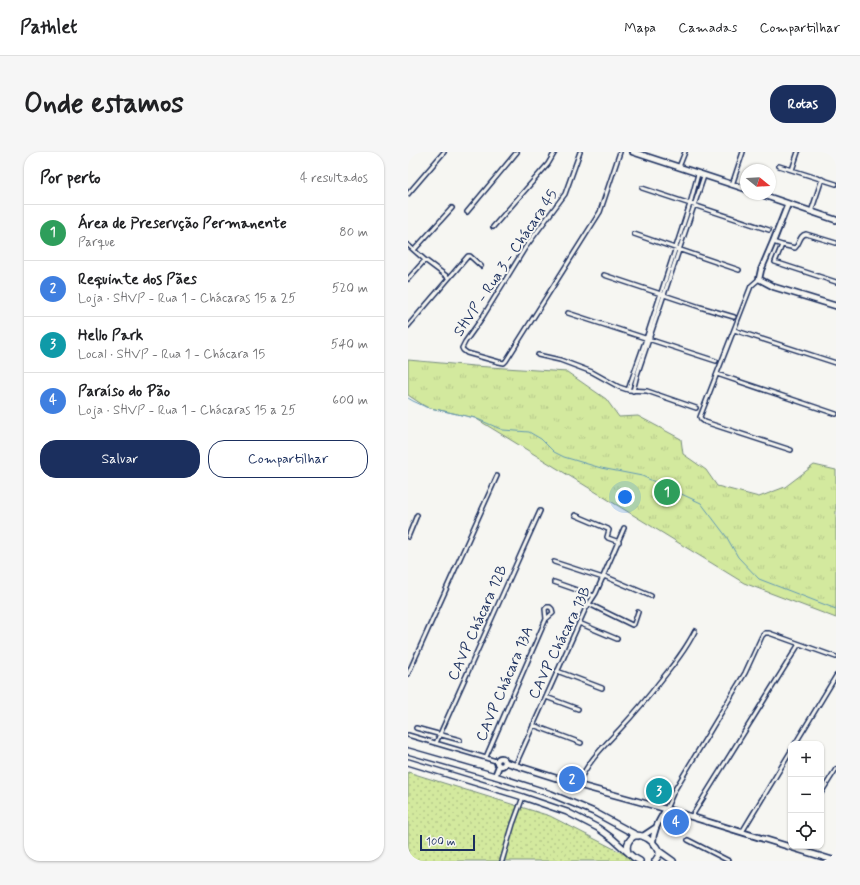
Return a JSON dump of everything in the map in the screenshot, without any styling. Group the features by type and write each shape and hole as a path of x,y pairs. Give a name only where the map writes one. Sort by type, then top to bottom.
{"main road":[{"path":"408,751 551,794 594,812 648,839 659,851 673,861"},
{"path":"408,762 567,812 598,828 614,839 633,857 640,861"},
{"path":"628,852 628,842 633,837 640,836"},
{"path":"655,861 659,855 659,851"}],"street":[{"path":"408,194 444,152"},
{"path":"467,212 517,152"},
{"path":"493,227 548,164 555,152"},
{"name":"SHVP - Rua 3 - Chácara 45","path":"580,152 565,194 525,248 463,346 463,350 499,362 504,363 506,361 602,209 620,152"},
{"path":"633,152 648,154 698,174 740,187"},
{"path":"679,167 685,152"},
{"path":"732,185 743,152"},
{"path":"792,170 798,152"},
{"path":"779,166 836,184"},
{"path":"633,391 660,293 690,204 698,174"},
{"path":"628,390 664,295 704,176"},
{"path":"811,212 822,179"},
{"path":"642,188 769,230"},
{"path":"693,191 698,193"},
{"path":"776,200 836,220"},
{"path":"788,204 761,270 759,279 751,286 700,415 701,419 705,422 791,450"},
{"path":"414,250 452,208"},
{"path":"634,234 739,270"},
{"path":"773,242 796,248 804,234 836,243"},
{"path":"408,244 425,260 449,278"},
{"path":"775,262 782,245"},
{"path":"408,326 468,256 470,256 481,266"},
{"path":"766,258 836,282"},
{"path":"408,279 425,260"},
{"path":"604,275 734,317"},
{"path":"759,279 774,286 836,306"},
{"path":"568,313 716,361"},
{"path":"734,330 836,363"},
{"path":"538,355 560,360 592,372 619,387 633,391 647,391 696,408"},
{"path":"716,374 836,414"},
{"path":"408,674 497,476"},
{"name":"CAVP Chácara 12B","path":"436,743 540,511"},
{"path":"408,538 417,515"},
{"path":"575,515 608,529 609,532 607,537 619,542"},
{"name":"CAVP Chácara 13B","path":"515,766 579,623 603,577 624,528"},
{"path":"554,562 603,577 651,596"},
{"path":"554,582 594,596"},
{"path":"589,604 631,624 634,624 638,612"},
{"name":"CAVP Chácara 13A","path":"486,757 546,619"},
{"path":"579,623 617,639"},
{"path":"578,785 592,761 682,654 696,631"},
{"path":"653,844 653,836 674,791 745,673 762,636 769,633 836,658"},
{"path":"692,816 799,644"},
{"path":"558,672 602,688"},
{"path":"797,741 836,676"},
{"path":"546,697 578,709"},
{"path":"533,724 581,743"},
{"path":"416,728 460,740"},
{"path":"423,739 426,731"},
{"path":"408,735 496,760 502,758 505,762 515,766 578,785 692,816 742,832 788,844"},
{"path":"742,832 788,756"},
{"path":"496,760 499,766"},
{"path":"495,776 499,766 503,765 505,762"},
{"path":"824,788 836,769"},
{"path":"502,861 523,797"},
{"path":"640,836 657,827"},
{"path":"688,840 729,861"},
{"path":"804,849 836,860"}],"green space":[{"path":"408,360 567,372 606,399 619,417 638,416 681,439 683,454 706,470 717,486 759,497 785,487 814,465 836,470 836,618 744,583 475,418 426,407 408,395"},
{"path":"408,772 550,816 630,857 634,861 408,861"}],"waterway":[{"path":"408,398 426,407 475,418 503,430 529,432 541,439 554,452 564,457 601,468 642,476 701,503 726,536 738,557 759,579 836,609"}],"place":[{"name":"Área de Preservção Permanente","path":"667,492"},
{"name":"Requinte dos Pães","path":"572,779"},
{"name":"Hello Park","path":"659,791"},
{"name":"Paraíso do Pão","path":"676,822"}]}
